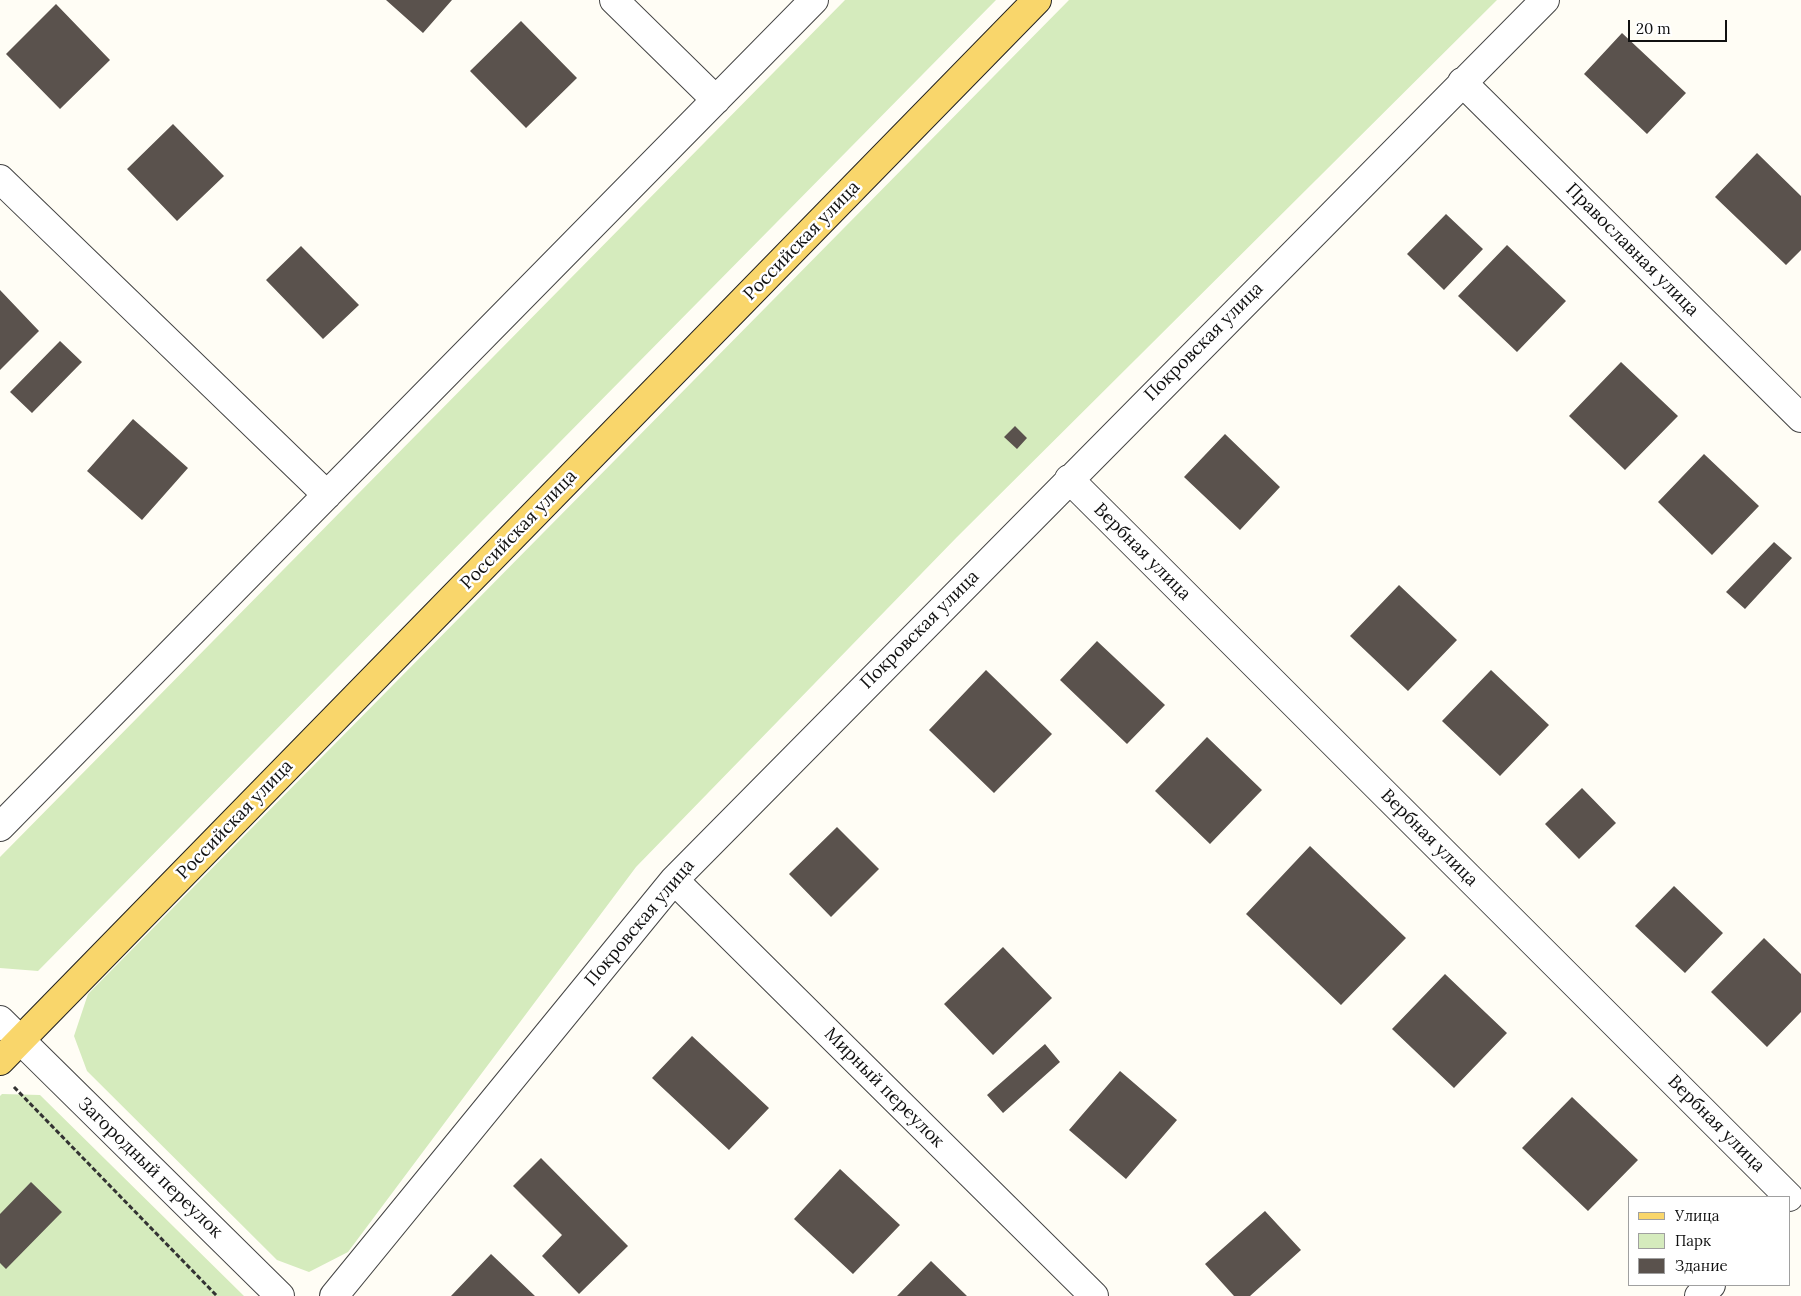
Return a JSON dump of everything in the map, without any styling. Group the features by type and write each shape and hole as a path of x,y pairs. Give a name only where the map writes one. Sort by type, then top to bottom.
{"main road":[{"name":"Российская улица","path":"0,1061 1037,0"}],"street":[{"path":"614,0 716,100"},
{"path":"0,827 814,0"},
{"name":"Покровская улица","path":"334,1296 674,880 1544,0"},
{"name":"Православная улица","path":"1462,82 1801,418"},
{"path":"0,179 327,495"},
{"name":"Вербная улица","path":"1069,479 1789,1196"},
{"name":"Мирный переулок","path":"674,880 1094,1296"},
{"name":"Загородный переулок","path":"0,1020 280,1296"},
{"path":"1699,1296 1709,1286"}],"path":[{"path":"14,1086 216,1296"}],"green space":[{"path":"845,0 996,0 38,971 0,968 0,857"},
{"path":"1069,0 1497,0 957,537 636,867 348,1252 309,1272 277,1260 87,1071 74,1036 88,994"},
{"path":"2,1094 40,1095 244,1296 0,1296 0,1096"}],"building":[{"path":"386,0 452,0 423,33"},
{"path":"56,4 110,60 60,109 6,54"},
{"path":"521,21 577,78 526,128 470,71"},
{"path":"1622,33 1686,93 1647,134 1584,74"},
{"path":"173,124 224,176 177,221 127,169"},
{"path":"1757,153 1801,196 1801,250 1786,265 1715,197"},
{"path":"1446,214 1483,249 1444,290 1407,254"},
{"path":"1507,245 1566,301 1517,352 1458,296"},
{"path":"301,246 359,305 323,339 266,280"},
{"path":"0,290 39,331 0,370"},
{"path":"60,341 82,362 32,413 10,392"},
{"path":"1621,362 1678,416 1625,470 1569,416"},
{"path":"133,419 188,468 142,520 87,471"},
{"path":"1015,426 1027,438 1017,449 1004,437"},
{"path":"1225,434 1280,487 1240,530 1184,477"},
{"path":"1704,454 1759,506 1712,555 1658,502"},
{"path":"1774,542 1792,558 1745,609 1726,592"},
{"path":"1399,585 1457,640 1408,691 1350,636"},
{"path":"1097,641 1165,705 1127,744 1060,680"},
{"path":"986,670 1052,734 994,793 929,730"},
{"path":"1491,670 1549,725 1500,776 1442,721"},
{"path":"1207,737 1262,790 1210,844 1155,791"},
{"path":"1582,788 1616,823 1579,859 1545,824"},
{"path":"837,827 879,869 831,917 789,874"},
{"path":"1310,846 1406,938 1341,1005 1246,914"},
{"path":"1674,886 1723,933 1685,973 1635,926"},
{"path":"1764,938 1801,974 1801,1012 1767,1047 1711,992"},
{"path":"1003,947 1052,998 993,1055 944,1004"},
{"path":"1445,974 1507,1033 1454,1088 1392,1029"},
{"path":"692,1036 769,1108 729,1150 652,1078"},
{"path":"1045,1044 1060,1062 1003,1113 987,1095"},
{"path":"1120,1071 1177,1120 1126,1179 1069,1130"},
{"path":"1572,1097 1638,1160 1588,1211 1522,1148"},
{"path":"541,1158 628,1246 579,1294 542,1256 562,1235 513,1186"},
{"path":"840,1169 900,1225 853,1274 794,1219"},
{"path":"31,1182 62,1212 6,1269 0,1263 0,1214"},
{"path":"1265,1211 1301,1250 1250,1296 1234,1296 1205,1264"},
{"path":"491,1254 535,1296 451,1296"},
{"path":"931,1261 967,1296 897,1296"}]}
